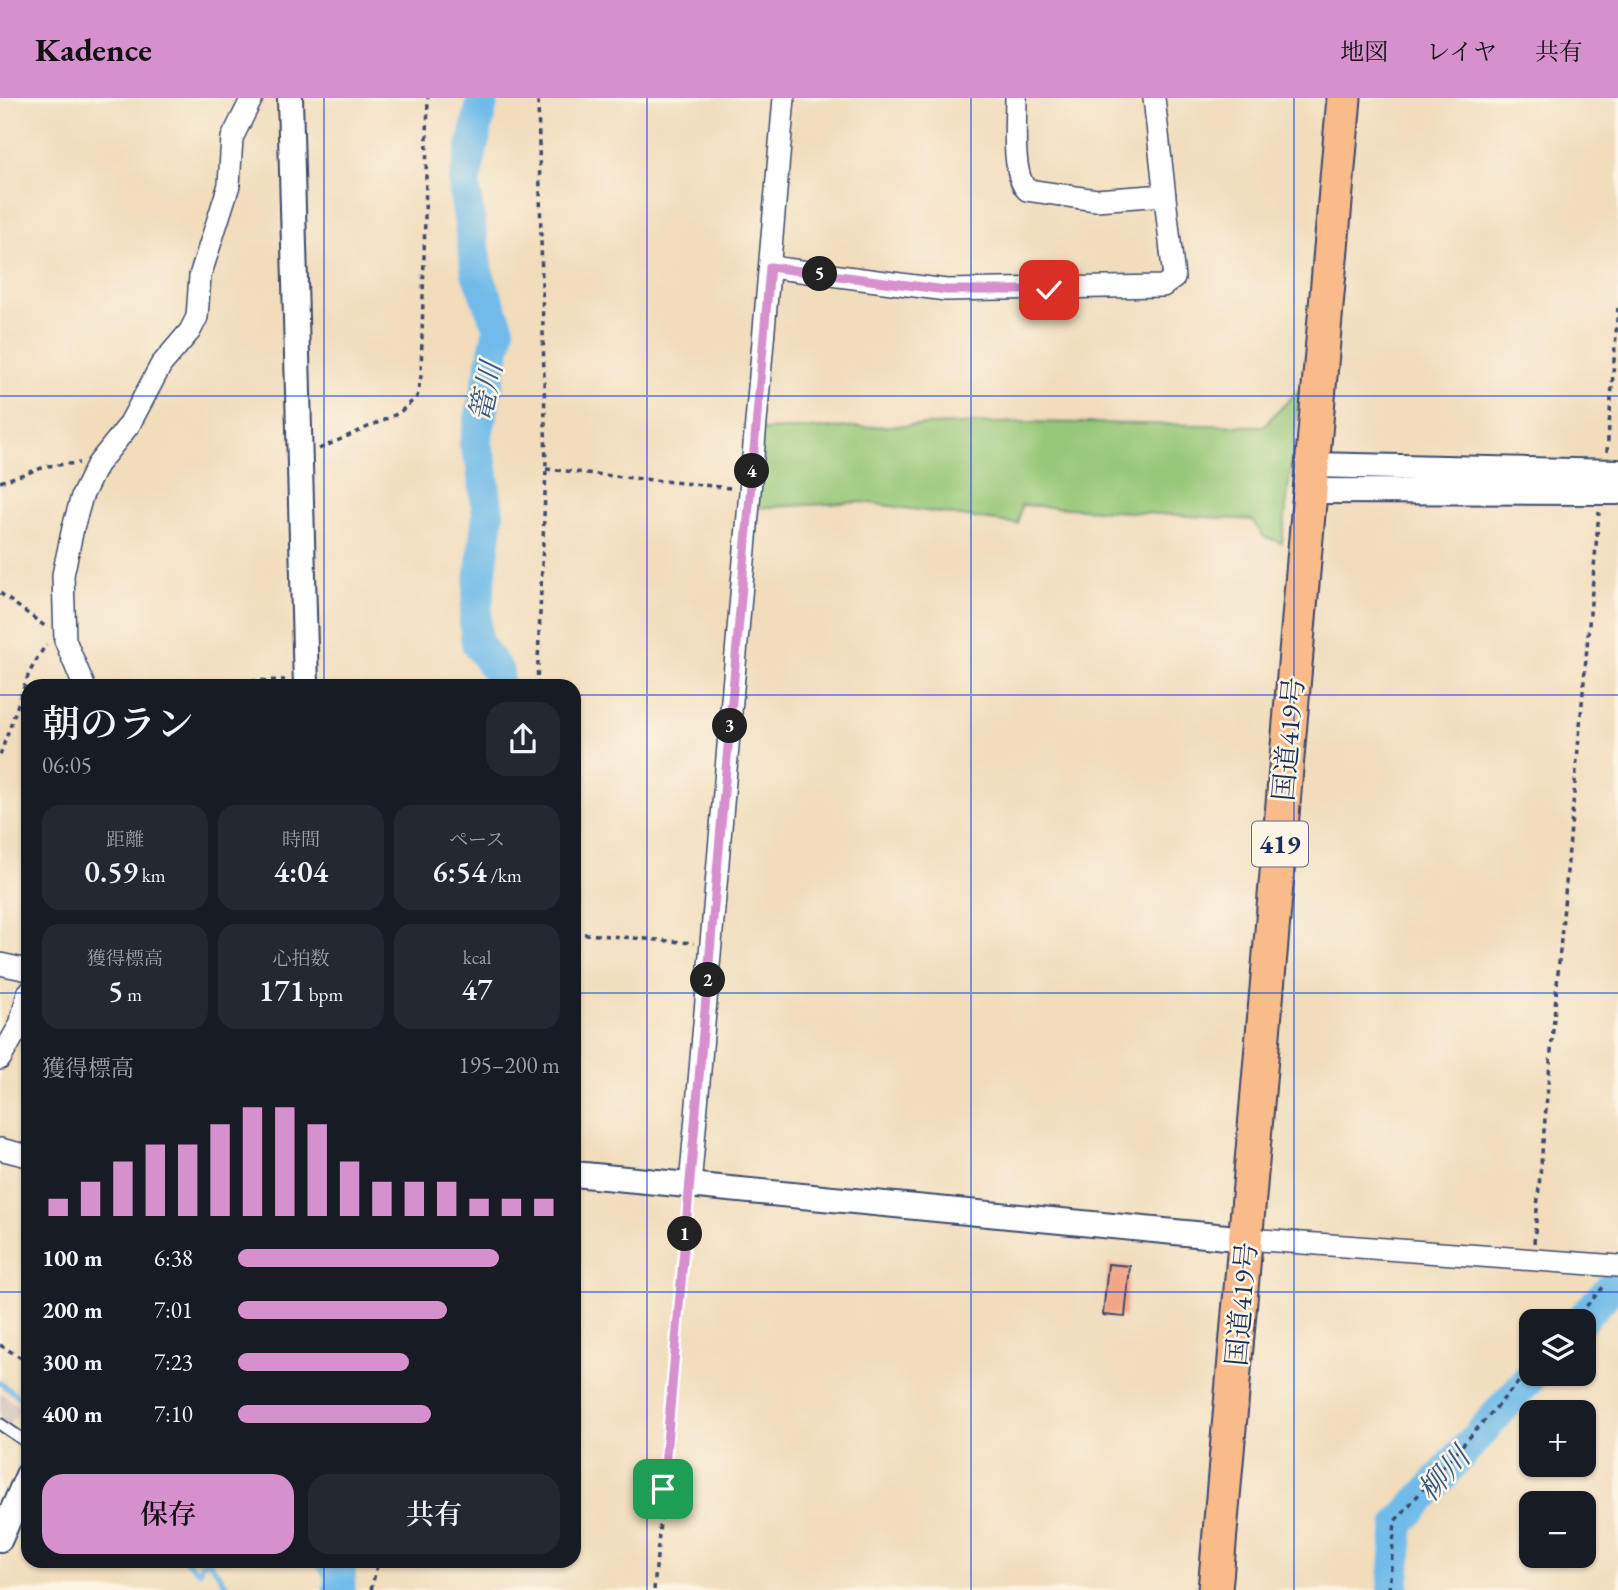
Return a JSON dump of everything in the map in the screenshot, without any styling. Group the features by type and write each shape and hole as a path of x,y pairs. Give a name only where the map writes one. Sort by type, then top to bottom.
{"highway":[{"name":"国道419号","path":"1215,1590 1344,98"}],"street":[{"path":"81,679 61,633 63,575 82,496 97,465 129,425 161,365 190,331 197,317 200,276 229,185 232,138 251,98"},
{"path":"290,98 306,679"},
{"path":"690,1186 784,98"},
{"path":"1016,98 1017,163 1021,184 1027,190 1096,200 1165,195"},
{"path":"1144,98 1169,98"},
{"path":"770,267 946,290 1163,286 1174,278 1154,98"},
{"path":"1310,478 1611,482"},
{"path":"0,964 21,968"},
{"path":"0,1059 21,1021"},
{"path":"0,1149 21,1154"},
{"path":"581,1175 1247,1239 1567,1262 1614,1272"},
{"path":"0,1539 21,1491"}],"lane":[{"path":"0,1424 21,1438"}],"path":[{"path":"300,456 357,434 399,413 417,397 421,376 428,98"},
{"path":"537,679 546,469 538,98"},
{"path":"1533,1259 1611,482 1618,308"},
{"path":"0,482 48,466 89,462 97,465"},
{"path":"546,469 751,490"},
{"path":"0,593 61,633 48,641 27,679"},
{"path":"0,755 21,696"},
{"path":"581,934 711,944"},
{"path":"654,1590 690,1186"},
{"path":"1583,1309 1614,1272"},
{"path":"0,1345 21,1358"},
{"path":"1388,1590 1395,1521 1519,1382"},
{"path":"371,1590 376,1568"}],"shaded area":[{"path":"0,1393 21,1409 0,1436"}],"green space":[{"path":"1300,389 1282,543 1264,537 1252,520 1021,505 1018,524 862,502 754,508 762,430 1025,422 1263,426"}],"building":[{"path":"1108,1264 1130,1266 1125,1317 1103,1315"}],"waterway":[{"name":"篭川","path":"483,98 464,185 477,273 499,329 475,444 481,461 488,515 475,621 477,643 498,672 498,679"},
{"name":"柳川","path":"1591,1309 1618,1280"},
{"path":"0,1383 21,1398"},
{"name":"柳川","path":"1393,1590 1399,1524 1522,1386"},
{"path":"195,1568 200,1572 200,1568"},
{"path":"214,1568 230,1590"},
{"name":"篭川","path":"336,1568 340,1574 339,1590"}],"route":[{"path":"663,1489 770,267 946,290 1049,290"}]}
